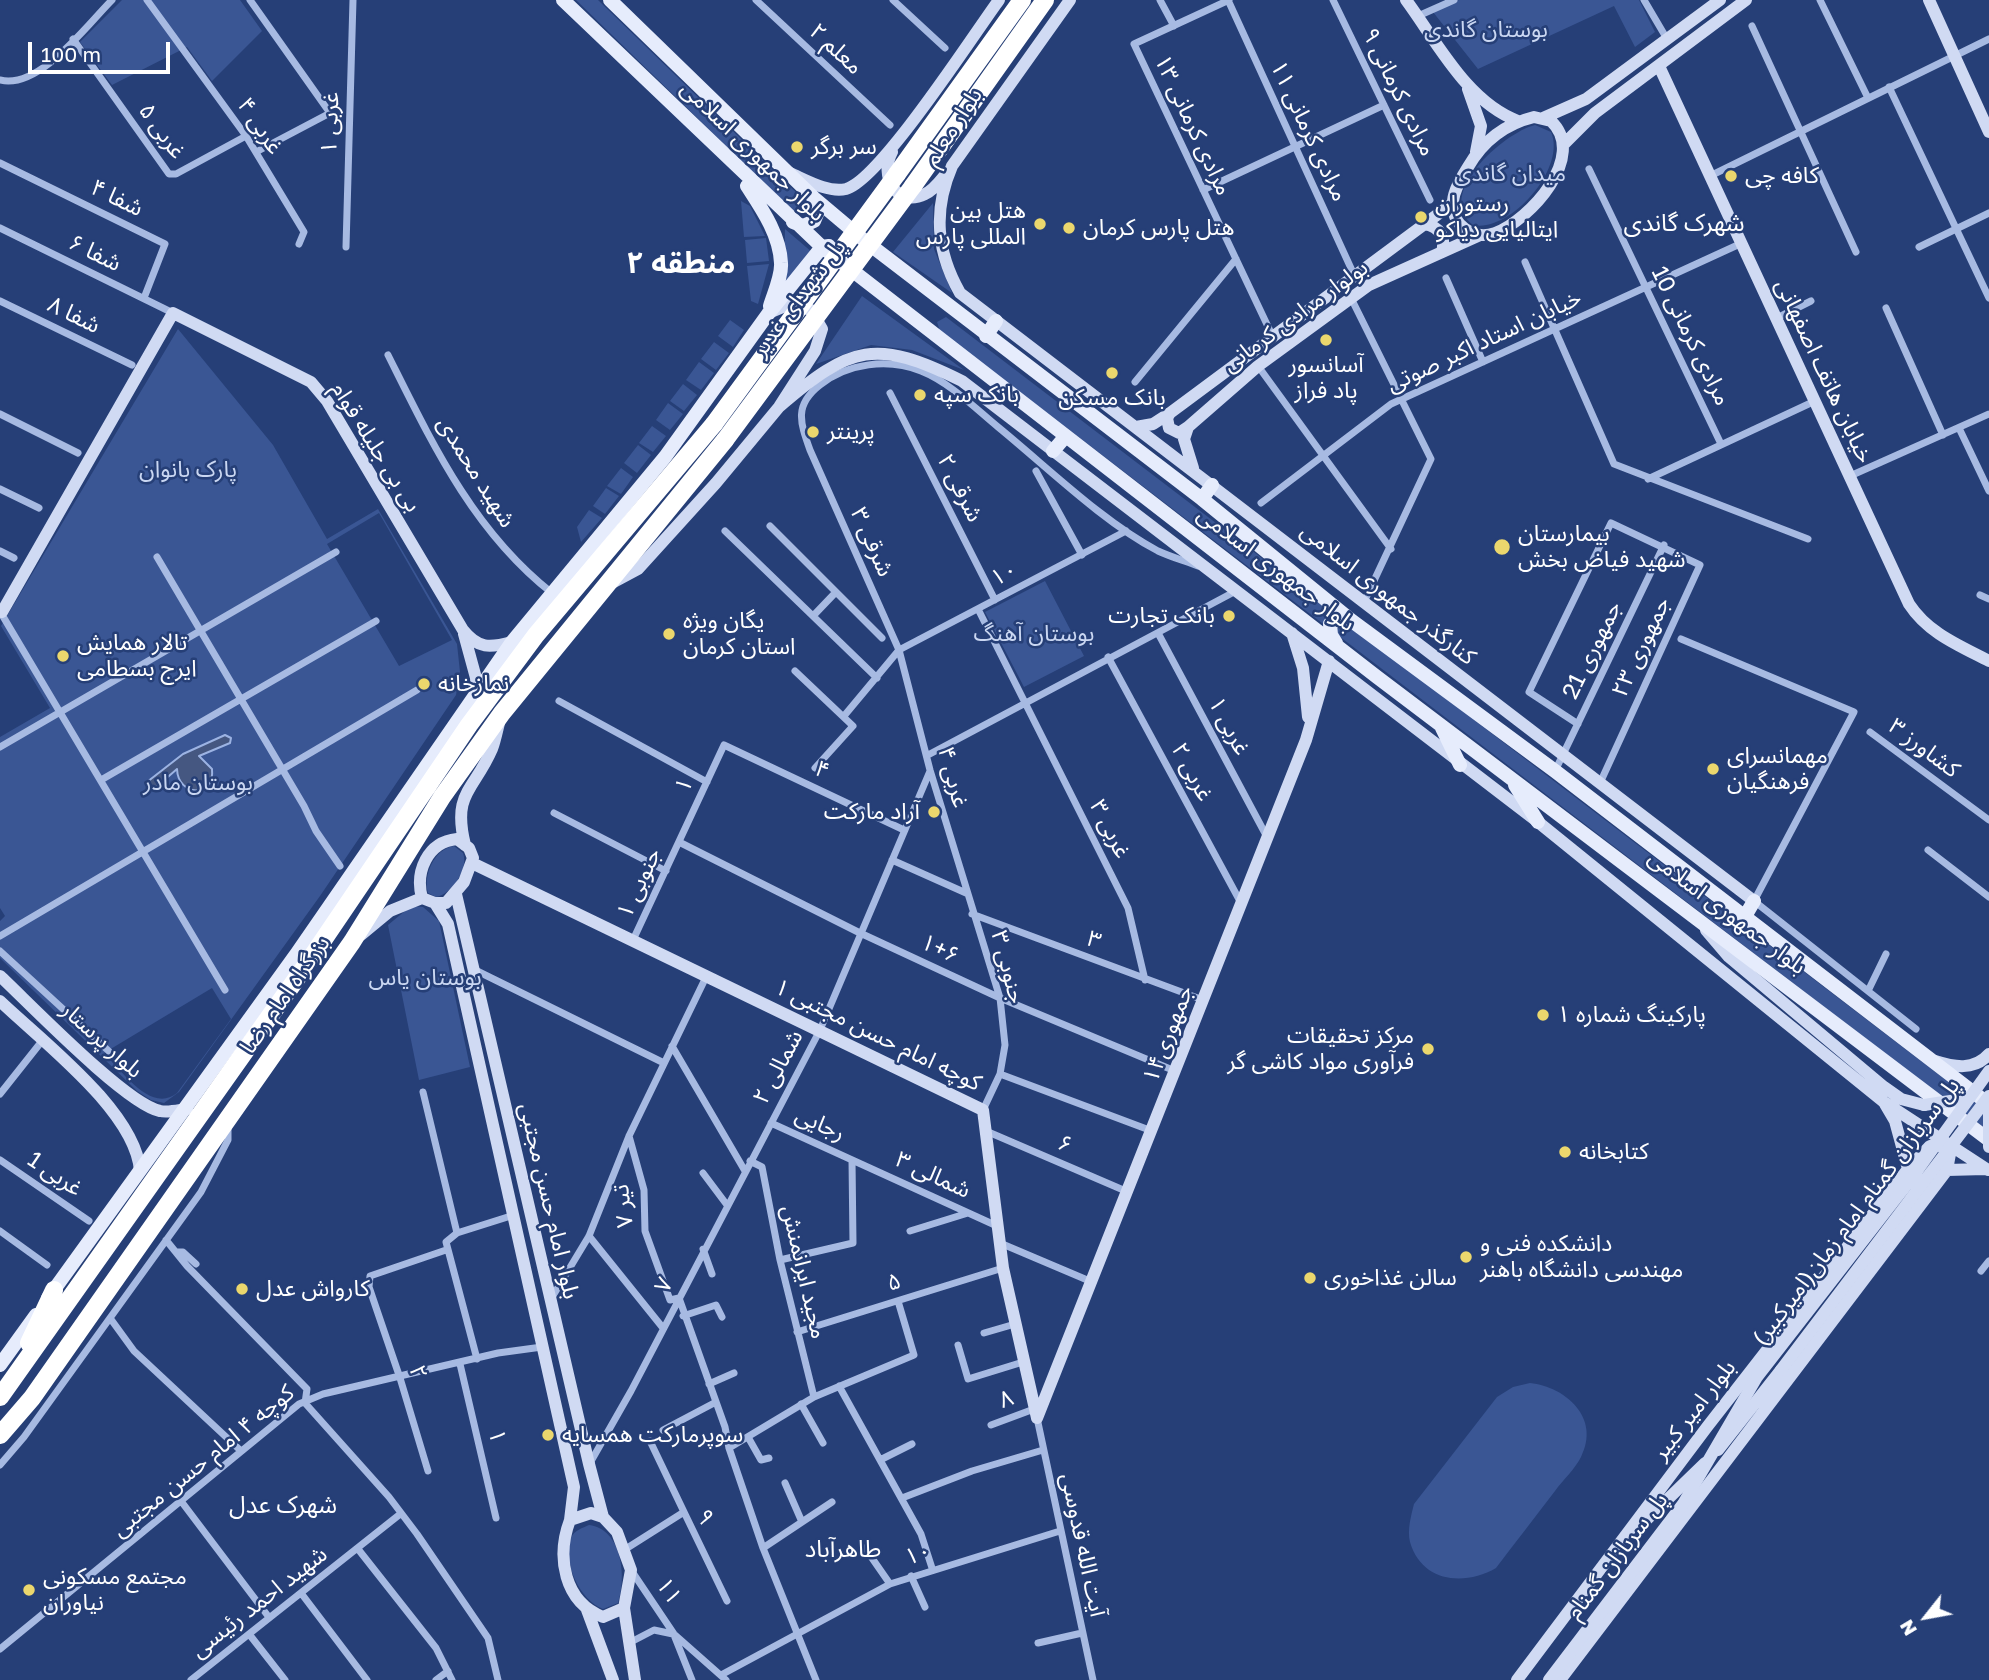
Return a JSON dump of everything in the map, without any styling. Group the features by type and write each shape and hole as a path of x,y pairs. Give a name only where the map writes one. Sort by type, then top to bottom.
{"highway":[{"name":"بلوار معلم","path":"897,174 1023,0"},
{"name":"بلوار معلم","path":"913,186 1045,0"},
{"name":"پل شهدای غدیر","path":"596,567 714,424 897,174"},
{"name":"پل شهدای غدیر","path":"609,584 724,439 913,186"},
{"name":"بزرگراه امام رضا","path":"4,1391 303,957 468,725 536,635 596,567"},
{"name":"بزرگراه امام رضا","path":"0,1435 32,1398 352,942 442,797 502,713 609,584"},
{"path":"4,1391 54,1290"}],"main road":[{"name":"بلوار جمهوری اسلامی","path":"563,0 822,247 1439,724 1989,1140"},
{"name":"بلوار جمهوری اسلامی","path":"610,0 814,198 865,241 1202,499 1352,621 1555,771 1989,1104"},
{"path":"733,164 769,223 778,246 782,265 768,314"},
{"path":"792,221 803,226 814,221 819,209 814,198"},
{"path":"0,1365 140,1171 303,957 512,642 665,457 768,314 822,247 865,241"},
{"path":"986,336 996,321"},
{"path":"1053,451 1065,437"},
{"path":"1202,499 1212,485"},
{"path":"1337,644 1331,635 1330,624 1340,620 1352,621"},
{"path":"468,725 477,693"},
{"path":"1439,724 1460,765"},
{"path":"1511,778 1538,821"},
{"path":"1744,918 1754,901"}],"street":[{"path":"0,80 10,83 28,79 44,69 112,0"},
{"name":"غربی ۴","path":"147,0 256,152 304,232 299,244"},
{"path":"250,0 330,113 256,152"},
{"name":"غربی ۱","path":"346,247 353,0"},
{"name":"معلم ۲","path":"756,0 890,125"},
{"path":"893,0 946,48"},
{"name":"بلوار معلم","path":"788,173 832,189 848,188 863,179 901,136 999,0"},
{"name":"بلوار معلم","path":"996,321 960,293 944,261 939,213 952,166 1070,0"},
{"path":"1160,0 1174,26 1229,0"},
{"name":"مرادی کرمانی ۱۱","path":"1229,0 1354,277"},
{"name":"مرادی کرمانی ۹","path":"1333,0 1430,200"},
{"path":"1406,0 1464,79 1500,114 1518,121"},
{"path":"1418,16 1454,0"},
{"path":"1644,0 1667,39"},
{"path":"1720,0 1586,99 1543,118 1518,121 1492,137 1476,154 1460,181 1453,211 1461,226 1480,236 1498,232 1531,207 1558,171 1564,144 1582,125 1746,0"},
{"path":"1820,0 1868,98"},
{"path":"1929,0 1989,132"},
{"name":"مرادی کرمانی ۱۳","path":"1174,26 1134,44 1272,335"},
{"path":"1752,26 1857,252"},
{"name":"غربی ۵","path":"73,39 169,174 176,174 246,136"},
{"path":"1710,176 1989,39"},
{"name":"خیابان هاتف اصفهانی","path":"1659,66 1898,583 1920,621 1933,631 1989,661"},
{"path":"1464,79 1481,126 1476,154"},
{"path":"1889,88 1989,298"},
{"path":"1203,190 1384,105"},
{"path":"1568,108 1564,115 1566,124 1573,128 1582,125"},
{"path":"1543,118 1558,128 1564,144"},
{"path":"901,136 886,163 886,173 897,192 907,196 928,193 952,166"},
{"name":"شفا ۴","path":"0,163 165,244 144,298"},
{"name":"مرادی کرمانی 10","path":"1589,169 1721,444"},
{"name":"بولوار مرادی کرمانی","path":"1136,427 1153,424 1170,413 1453,203"},
{"path":"1920,247 1989,213"},
{"path":"1425,224 1439,230 1443,237 1442,252"},
{"name":"شفا ۶","path":"0,228 173,313"},
{"name":"بولوار مرادی کرمانی","path":"1188,426 1258,366 1369,285 1480,236"},
{"name":"خیابان استاد اکبر صوتی","path":"1261,503 1401,399 1742,243"},
{"path":"1135,382 1236,260"},
{"path":"1525,261 1614,464 1808,539"},
{"path":"1446,278 1483,362"},
{"path":"1351,298 1430,459 1364,602"},
{"name":"شفا ۸","path":"0,301 132,365"},
{"path":"1777,318 1811,301"},
{"path":"768,314 790,304 801,305 811,310 822,329 815,351 779,407"},
{"path":"1886,309 1943,435"},
{"path":"173,313 1,613 225,990"},
{"name":"بی بی جلیله قوام","path":"173,313 311,382 327,401 463,630"},
{"name":"کنارگذر جمهوری اسلامی","path":"996,321 1754,901"},
{"name":"شهید محمدی","path":"388,355 435,449 496,542 518,566 553,593"},
{"path":"609,584 638,569 779,407 810,380 853,356 901,355 962,381 1234,592 1292,632 1460,765 1538,821 1884,1102 1989,1170"},
{"name":"۳ شرقی","path":"899,650 810,450 800,420 800,408 820,384 841,371 888,363 920,371 969,403 1126,531"},
{"path":"1258,366 1391,548"},
{"name":"۲ شرقی","path":"890,393 995,600"},
{"path":"1648,478 1815,401"},
{"path":"1170,413 1167,418 1169,428 1179,433 1188,426"},
{"path":"0,414 78,453"},
{"path":"1850,476 1989,414"},
{"path":"1188,426 1185,447 1194,472"},
{"path":"1959,428 1989,491"},
{"path":"1036,471 1082,555"},
{"path":"0,489 39,508"},
{"path":"1578,724 1529,692 1611,523 1664,545"},
{"path":"771,526 882,638"},
{"path":"725,531 877,678"},
{"path":"1126,531 1160,552 1209,570"},
{"name":"۱۰","path":"899,650 1126,531"},
{"name":"جمهوری 21","path":"1555,771 1664,545"},
{"name":"۲۳ جمهوری","path":"1600,783 1700,565 1664,545"},
{"path":"0,551 14,558"},
{"path":"0,747 335,552"},
{"path":"157,557 282,768 316,831 340,866"},
{"path":"813,616 836,592"},
{"path":"928,755 1234,592"},
{"path":"1980,595 1989,599"},
{"name":"۳ غربی","path":"978,609 1128,908 1145,979"},
{"path":"101,780 376,621"},
{"path":"463,630 480,646 491,648 512,642"},
{"path":"463,630 476,678 477,693"},
{"path":"1292,632 1300,652 1306,685 1306,740"},
{"name":"۱ غربی","path":"1158,633 1266,837"},
{"path":"1681,639 1854,712 1754,901 1916,1030"},
{"path":"844,716 899,650"},
{"name":"۴ غربی","path":"899,650 930,770 972,914"},
{"name":"۲ غربی","path":"1108,657 1242,905"},
{"name":"جمهوری۱۴","path":"1035,1413 1093,1282 1242,905 1266,837 1306,740 1329,661"},
{"path":"794,671 853,726 815,768"},
{"path":"0,936 417,690"},
{"path":"559,701 707,782"},
{"path":"465,845 460,814 466,790 492,750 502,713"},
{"name":"کشاورز ۳","path":"1870,732 1989,820"},
{"name":"۱‍","path":"679,842 724,745"},
{"name":"۴","path":"724,745 904,830"},
{"name":"۲ شمالی","path":"771,1122 820,1030 863,934 930,770"},
{"path":"554,813 666,870"},
{"path":"352,942 390,911 422,898 435,903 446,903 456,894 472,863 469,849 457,839 447,839 436,847 419,874 422,898"},
{"path":"679,842 863,934"},
{"name":"۱ جنوبی","path":"633,940 679,842"},
{"path":"1928,850 1989,897"},
{"path":"892,860 966,892"},
{"name":"کوچه امام حسن مجتبی ۱","path":"472,863 983,1110 1003,1268 1035,1413"},
{"name":"بلوار امام حسن مجتبی","path":"456,894 603,1517"},
{"name":"بلوار امام حسن مجتبی","path":"435,903 448,924 574,1488 570,1520"},
{"path":"448,924 445,913 450,906 455,908 462,920"},
{"name":"۳","path":"972,914 1203,1000"},
{"name":"۳ جنوبی","path":"972,914 1000,998 1005,1045 1000,1074 983,1110"},
{"path":"1695,916 1729,957 1774,997 1901,1099 1924,1105 1970,1098"},
{"name":"۱+۶","path":"863,934 1000,998"},
{"path":"0,951 113,1055"},
{"path":"1868,991 1886,954"},
{"path":"473,969 664,1063"},
{"path":"550,1300 589,1236 629,1136 706,975"},
{"name":"بلوار پرستار","path":"0,976 104,1074 161,1112 187,1109"},
{"path":"1000,998 1175,1071"},
{"name":"بلوار پرستار","path":"0,1001 120,1118 139,1155 140,1171"},
{"path":"0,1094 42,1041"},
{"path":"673,1046 745,1171"},
{"path":"1927,1058 1953,1066 1972,1065 1989,1054"},
{"name":"پل سربازان گمنام امام زمان(امیرکبیر)","path":"1757,1377 1989,1071"},
{"path":"91,1088 104,1074"},
{"path":"1000,1074 1152,1131"},
{"path":"423,1092 457,1233"},
{"name":"پل سربازان گمنام امام زمان(امیرکبیر)","path":"1781,1370 1989,1096"},
{"path":"1884,1102 1895,1121 1908,1169"},
{"path":"1989,1110 1989,1147"},
{"path":"0,1465 110,1318 219,1161 228,1140 228,1119"},
{"name":"رجایی","path":"771,1122 852,1160"},
{"name":"۷","path":"589,1464 771,1122"},
{"name":"۶","path":"986,1131 1128,1192"},
{"name":"۷ تیر","path":"629,1136 644,1190 645,1231 670,1300 679,1297"},
{"name":"بلوار امیر کبیر","path":"1517,1680 1908,1169 1930,1146 1938,1144 1950,1154 1947,1170"},
{"name":"غربی 1","path":"0,1160 89,1221"},
{"path":"780,1260 853,1243 852,1160"},
{"name":"۳ شمالی","path":"852,1160 997,1226"},
{"name":"مجید ایرانمنش","path":"750,1161 762,1167 780,1260 814,1397"},
{"path":"1560,1680 1947,1170 1989,1170"},
{"path":"703,1173 727,1205"},
{"path":"910,1231 969,1213"},
{"path":"477,1359 446,1242 457,1233 514,1215"},
{"path":"0,1231 47,1265"},
{"path":"589,1236 663,1328"},
{"path":"166,1240 307,1389 305,1403 389,1497 399,1515 417,1534 488,1638 498,1680"},
{"path":"999,1242 1093,1282"},
{"name":"۲","path":"428,1471 369,1287 370,1276 446,1250"},
{"path":"703,1250 712,1273"},
{"path":"177,1252 183,1252 196,1264"},
{"path":"1982,1271 1989,1261"},
{"name":"۵","path":"797,1332 1003,1268"},
{"path":"679,1297 725,1427 729,1448 762,1548 816,1680"},
{"path":"729,1448 814,1397 914,1355 898,1301"},
{"path":"684,1316 716,1305 722,1317"},
{"path":"110,1318 134,1351 240,1450"},
{"path":"984,1333 1015,1324"},
{"path":"958,1345 968,1379 1023,1362"},
{"name":"کوچه ۴ امام حسن مجتبی","path":"0,1649 240,1450 314,1397 477,1359 542,1347"},
{"name":"۱","path":"460,1364 496,1518"},
{"name":"پل سربازان گمنام","path":"1612,1553 1724,1445 1781,1370"},
{"path":"709,1384 734,1373"},
{"name":"پل سربازان گمنام","path":"1549,1680 1682,1504 1757,1377"},
{"path":"839,1386 921,1534 932,1568"},
{"path":"663,1430 716,1402"},
{"path":"801,1404 823,1443"},
{"name":"۸","path":"991,1425 1035,1413"},
{"name":"آیت الله قدوسی","path":"1035,1413 1093,1680"},
{"path":"748,1437 761,1460 769,1458"},
{"path":"650,1441 684,1512"},
{"path":"880,1460 912,1444"},
{"path":"902,1498 972,1471 1043,1450"},
{"path":"785,1483 802,1522"},
{"path":"181,1501 268,1616"},
{"path":"762,1548 832,1502"},
{"name":"۹","path":"624,1550 684,1512 727,1601"},
{"path":"612,1680 587,1610 573,1591 562,1564 564,1536 570,1520 591,1513 603,1517 617,1532 631,1570 624,1608 635,1680"},
{"name":"شهید احمد رئیسی","path":"191,1680 268,1616 399,1515"},
{"name":"۱۰","path":"723,1678 796,1633 890,1584 932,1568 1060,1531"},
{"path":"865,1548 890,1584"},
{"path":"358,1549 436,1648 452,1680"},
{"name":"۱۱","path":"631,1570 674,1634 723,1678"},
{"path":"911,1576 925,1606"},
{"path":"301,1593 367,1680"},
{"path":"587,1610 603,1616 624,1608"},
{"name":"۱۱","path":"628,1644 654,1630 674,1634"},
{"path":"7,1631 13,1638"},
{"path":"1038,1643 1082,1633"},
{"path":"249,1634 285,1680"},
{"path":"674,1634 692,1680"},
{"path":"436,1680 448,1671"}],"green space":[{"path":"122,0 240,0 262,31 212,81 187,47 112,85 80,42"},
{"path":"576,0 598,0 808,204 808,215 797,215"},
{"name":"بوستان گاندی","path":"1459,0 1639,0 1655,32 1635,47 1614,6 1478,69 1433,12"},
{"name":"میدان گاندی","path":"1535,125 1551,132 1554,147 1551,163 1543,179 1518,209 1503,219 1488,225 1473,225 1463,212 1462,198 1467,182 1491,152 1522,130"},
{"path":"741,201 750,206 765,236 744,237"},
{"path":"933,203 934,249 952,293 893,252"},
{"path":"785,229 813,253 784,287"},
{"path":"766,238 769,261 747,263 745,240"},
{"path":"769,264 758,304 751,301 747,266"},
{"path":"862,296 964,370 912,350 871,345 816,364"},
{"path":"946,317 1989,1113 1989,1133 940,331 937,322"},
{"path":"730,320 744,330 733,347 718,336"},
{"name":"بوستان مادر","path":"178,329 273,445 327,539 378,509 457,644 460,672 456,695 320,896 179,1092 164,1103 151,1100 137,1091 0,958 0,921 5,916 0,908 0,737 50,708 1,626","holes":["379,513 452,640 399,666 327,544","212,988 231,1019 177,1093 167,1098 147,1094 128,1079 104,1053"]},
{"path":"714,342 729,353 716,370 701,359"},
{"path":"699,362 714,373 701,390 686,380"},
{"path":"683,384 697,395 684,411 670,401"},
{"path":"668,403 683,414 670,430 656,420"},
{"path":"652,426 666,436 653,452 639,443"},
{"path":"638,445 651,455 637,473 624,463"},
{"path":"621,468 633,477 621,494 607,486"},
{"path":"606,488 619,496 605,514 593,506"},
{"path":"589,510 602,518 581,542 577,527"},
{"name":"بوستان آهنگ","path":"1045,581 1084,656 1024,687 985,612"},
{"path":"454,846 463,853 464,866 453,886 436,897 428,893 429,871 441,852"},
{"name":"بوستان یاس","path":"411,906 423,907 439,921 470,1067 419,1080 388,925"},
{"path":"1530,1383 1556,1391 1576,1407 1587,1430 1581,1457 1496,1568 1471,1577 1446,1577 1434,1573 1416,1556 1410,1542 1409,1528 1414,1504 1497,1397 1513,1387"},
{"path":"589,1525 600,1528 609,1535 619,1556 621,1568 618,1603 603,1609 587,1598 580,1589 569,1558 572,1535"}],"shaded area":[{"path":"225,735 231,738 230,743 199,756 212,769 208,785 203,789 189,789 183,785 177,769 154,789 147,789 147,782 183,754"}],"place":[{"name":"سر برگر","path":"797,147"},
{"name":"کافه چی","path":"1731,176"},
{"name":"رستوران ایتالیایی دیاکو","path":"1421,217"},
{"name":"هتل بین المللی پارس","path":"1040,224"},
{"name":"هتل پارس کرمان","path":"1069,228"},
{"name":"آسانسور پاد فراز","path":"1326,340"},
{"name":"بانک مسکن","path":"1112,373"},
{"name":"بانک سپه","path":"920,395"},
{"name":"پرینتر","path":"813,432"},
{"name":"بیمارستان شهید فیاض بخش","path":"1502,547"},
{"name":"بانک تجارت","path":"1229,616"},
{"name":"یگان ویژه استان کرمان","path":"669,634"},
{"name":"تالار همایش ایرج بسطامی","path":"63,656"},
{"name":"نمازخانه","path":"424,684"},
{"name":"مهمانسرای فرهنگیان","path":"1713,769"},
{"name":"آراد مارکت","path":"934,812"},
{"name":"پارکینگ شماره ۱","path":"1543,1015"},
{"name":"مرکز تحقیقات فرآوری مواد کاشی گر","path":"1428,1049"},
{"name":"کتابخانه","path":"1565,1152"},
{"name":"دانشکده فنی و مهندسی دانشگاه باهنر","path":"1466,1257"},
{"name":"سالن غذاخوری","path":"1310,1278"},
{"name":"کارواش عدل","path":"242,1289"},
{"name":"سوپرمارکت همسایه","path":"548,1435"},
{"name":"مجتمع مسکونی نیاوران","path":"29,1590"}],"district":[{"name":"شهرک گاندی","path":"1684,223"},
{"name":"منطقه ۲","path":"681,263"},
{"name":"شهرک عدل","path":"283,1505"},
{"name":"طاهرآباد","path":"843,1549"}],"park label":[{"name":"پارک بانوان","path":"188,470"}]}
